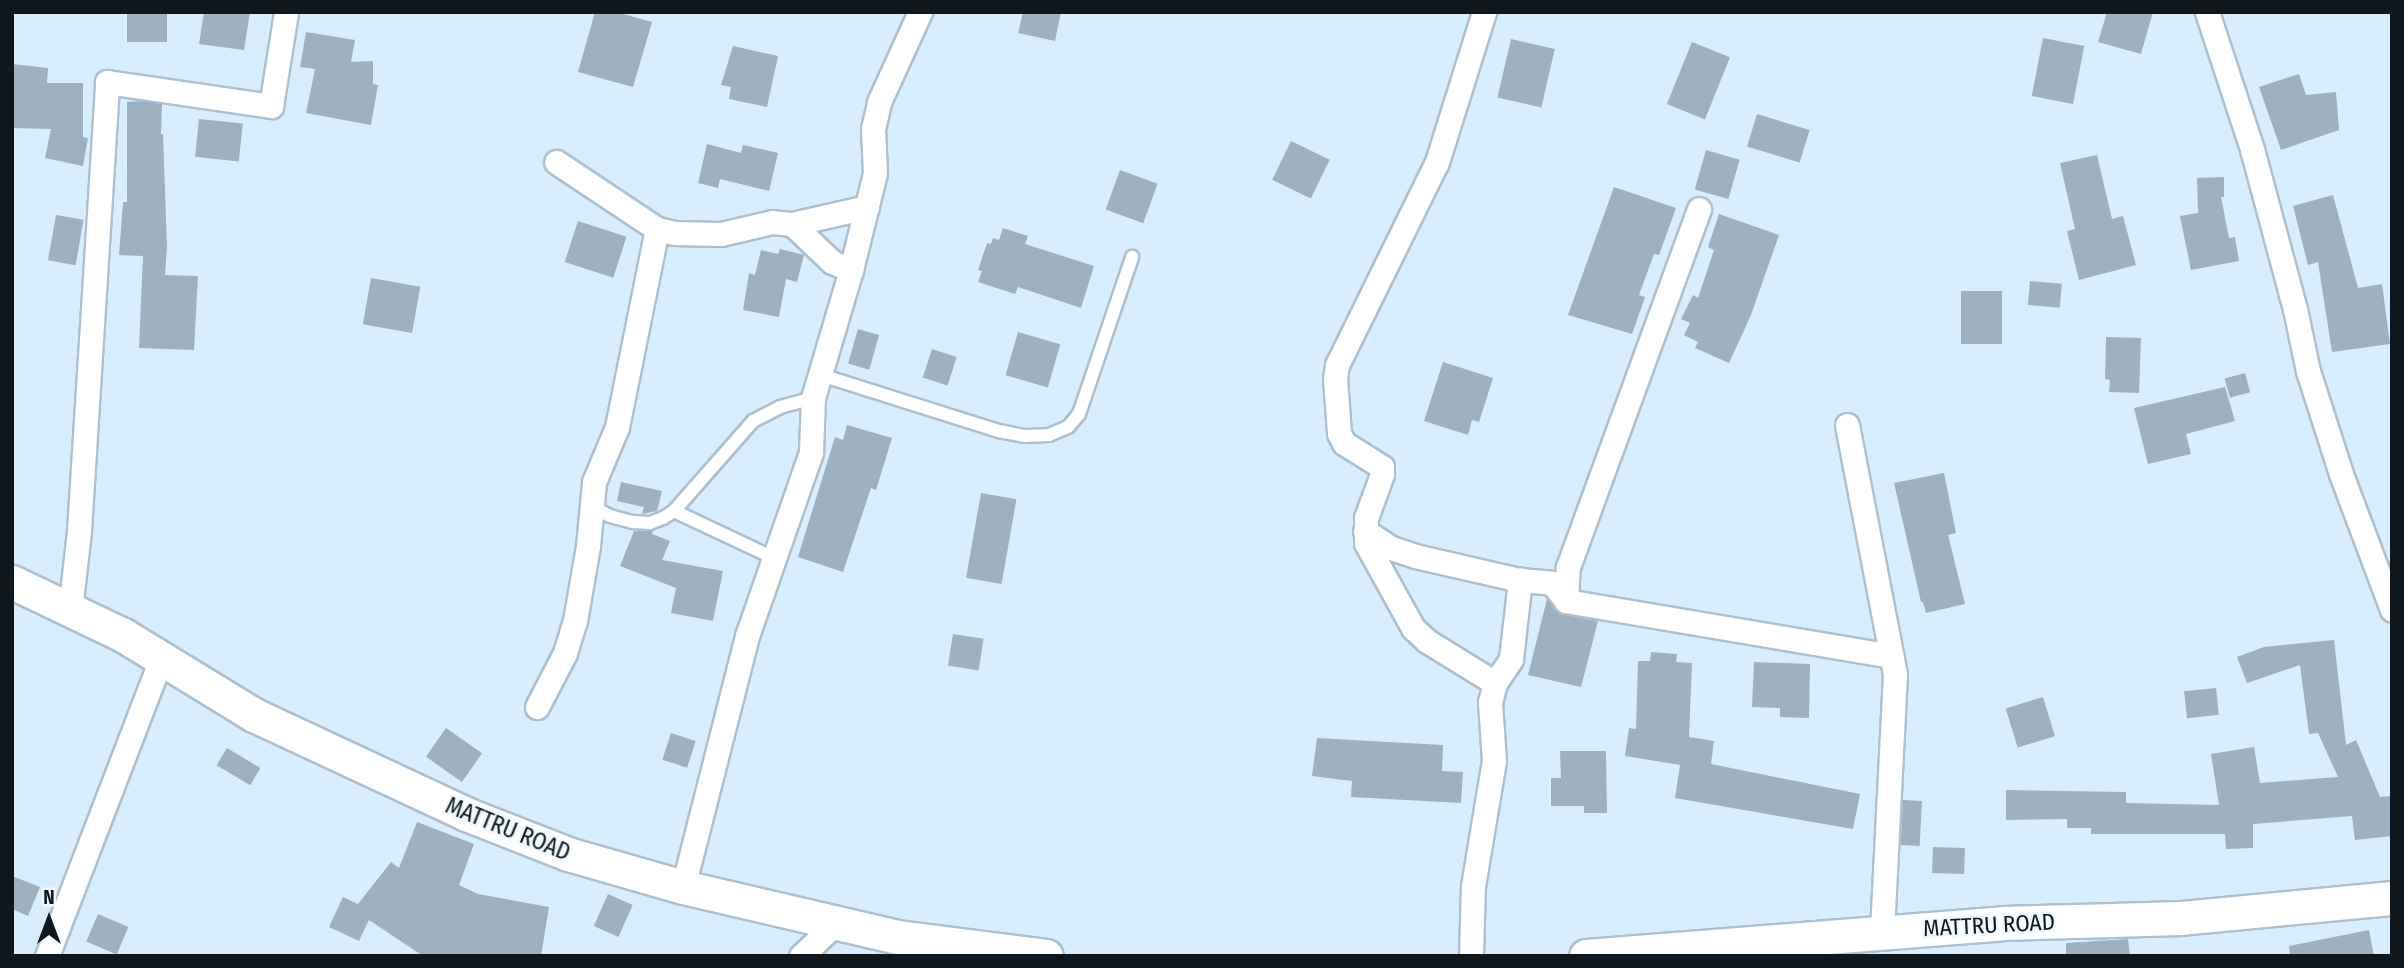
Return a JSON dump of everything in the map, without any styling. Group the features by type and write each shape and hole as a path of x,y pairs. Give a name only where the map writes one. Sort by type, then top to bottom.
{"main road":[{"name":"MATTRU ROAD","path":"12,582 123,635 254,715 466,814 568,854 683,887 835,924 898,937 1046,956"},
{"name":"MATTRU ROAD","path":"1586,956 2003,923 2180,918 2392,898"}],"street":[{"path":"70,610 79,531 107,82 271,106 286,12"},
{"path":"683,887 747,636 811,452 813,397 851,270 875,173 873,129 878,102 920,12"},
{"path":"1484,12 1437,162 1337,365 1339,433 1344,443 1381,467 1382,474 1365,531 1366,542 1413,628 1427,641 1495,683"},
{"path":"2207,12 2252,149 2295,309 2308,371 2341,474 2392,610"},
{"path":"556,162 657,229 674,233 721,234 772,222 792,224 867,207"},
{"path":"1566,601 1569,567 1699,209"},
{"path":"792,224 832,262 851,270"},
{"path":"537,707 565,653 575,621 594,482 617,427 657,229"},
{"path":"1847,425 1895,674 1882,932"},
{"path":"1365,531 1391,548 1415,556 1520,580 1552,583 1566,601 1891,656"},
{"path":"1471,956 1473,886 1494,761 1490,702 1495,683 1511,659 1520,580"},
{"path":"47,956 161,659"},
{"path":"801,956 835,924"}],"lane":[{"path":"821,375 999,431 1024,436 1049,435 1068,427 1079,414 1132,257"},
{"path":"591,506 610,516 650,523 674,511 753,421 780,407 813,397"},
{"path":"674,511 776,559"}],"building":[{"path":"127,12 167,12 167,42 127,42"},
{"path":"204,12 250,12 244,50 199,44"},
{"path":"595,12 616,12 652,22 633,87 578,72"},
{"path":"1023,12 1061,12 1055,41 1018,33"},
{"path":"2107,12 2153,12 2141,54 2098,42"},
{"path":"306,32 355,40 351,62 373,61 373,84 378,85 371,125 306,113 315,69 300,67"},
{"path":"2043,38 2084,46 2073,104 2032,96"},
{"path":"1511,39 1555,49 1541,108 1498,97"},
{"path":"1692,42 1730,57 1705,119 1667,104"},
{"path":"733,46 778,56 767,107 729,99 731,87 721,85"},
{"path":"12,64 48,68 47,83 83,83 83,137 88,138 83,166 45,158 51,129 12,128"},
{"path":"2299,74 2306,95 2336,92 2339,130 2281,150 2259,87"},
{"path":"127,102 162,104 167,246 165,275 198,276 194,350 139,348 143,256 119,255 123,202 127,202"},
{"path":"1757,114 1810,130 1800,163 1747,147"},
{"path":"199,119 243,124 239,161 195,157"},
{"path":"1291,141 1330,160 1311,198 1272,180"},
{"path":"707,144 741,153 743,145 778,153 769,191 720,179 718,188 698,183"},
{"path":"1706,150 1740,160 1728,199 1695,189"},
{"path":"2097,155 2112,219 2123,216 2136,265 2079,280 2067,231 2075,229 2060,163"},
{"path":"1120,170 1158,184 1143,223 1106,209"},
{"path":"2224,177 2224,197 2221,197 2229,238 2235,237 2239,261 2191,270 2180,216 2198,213 2197,178"},
{"path":"1614,187 1676,208 1659,255 1654,254 1639,295 1645,297 1632,334 1568,315"},
{"path":"2333,195 2358,288 2382,284 2390,344 2332,352 2318,262 2308,265 2293,206"},
{"path":"1719,214 1779,235 1751,315 1729,363 1695,348 1698,342 1684,335 1690,323 1681,319 1693,295 1698,298 1714,250 1708,247"},
{"path":"56,215 84,220 76,265 48,260"},
{"path":"578,221 627,237 613,278 565,262"},
{"path":"1003,228 1028,236 1025,244 1094,266 1081,308 1018,287 1015,294 978,282 982,271 978,270 987,243 991,244 993,238 999,240"},
{"path":"780,249 804,255 797,282 786,279 779,317 743,310 749,273 755,275 761,250 778,254"},
{"path":"371,278 420,287 412,333 363,324"},
{"path":"2030,281 2062,284 2060,308 2028,305"},
{"path":"1961,291 2002,291 2002,344 1961,344"},
{"path":"858,329 879,335 869,370 848,364"},
{"path":"1018,332 1060,344 1048,387 1006,375"},
{"path":"2106,337 2141,338 2139,393 2109,392 2110,380 2105,379"},
{"path":"932,349 957,357 947,386 923,378"},
{"path":"1443,362 1493,378 1479,422 1472,420 1468,435 1424,421"},
{"path":"2245,373 2250,392 2230,398 2225,378"},
{"path":"2225,387 2235,421 2186,434 2191,454 2148,464 2134,408"},
{"path":"847,425 892,438 876,490 871,488 843,572 798,557 835,437 843,440"},
{"path":"1944,473 1956,533 1948,535 1965,604 1926,613 1921,602 1894,483"},
{"path":"621,482 662,491 657,511 642,514 644,507 617,501"},
{"path":"981,493 1016,499 1002,584 966,578"},
{"path":"634,531 653,531 652,534 670,541 662,560 723,571 713,621 671,613 676,588 620,566"},
{"path":"1547,599 1561,614 1598,621 1581,687 1528,675"},
{"path":"953,634 984,639 979,670 948,666"},
{"path":"2334,640 2346,745 2356,740 2380,797 2392,796 2392,836 2355,840 2352,816 2253,824 2253,848 2226,849 2225,834 2091,834 2091,828 2067,828 2067,819 2006,820 2006,790 2126,792 2126,803 2219,805 2211,754 2254,747 2260,783 2338,777 2318,733 2309,734 2300,665 2247,683 2237,657 2264,647"},
{"path":"1651,652 1677,654 1676,662 1692,663 1689,737 1714,741 1711,764 1860,794 1853,829 1675,798 1680,765 1625,756 1629,728 1636,729 1638,661 1650,661"},
{"path":"1754,662 1810,664 1809,718 1780,717 1780,708 1752,707"},
{"path":"2216,688 2219,715 2187,718 2184,691"},
{"path":"2043,697 2055,736 2018,748 2006,708"},
{"path":"446,728 482,753 462,782 426,757"},
{"path":"671,733 696,741 687,768 662,760"},
{"path":"1317,738 1443,745 1442,771 1463,772 1461,803 1351,797 1352,781 1312,776"},
{"path":"227,748 260,768 250,785 217,765"},
{"path":"1560,751 1606,751 1607,813 1584,813 1584,806 1551,806 1551,778 1561,778"},
{"path":"1903,800 1922,801 1920,846 1901,845"},
{"path":"417,822 474,844 459,885 478,894 549,907 541,956 423,956 369,920 359,941 329,927 343,897 358,904 391,862 399,868"},
{"path":"1933,847 1965,848 1964,874 1932,873"},
{"path":"12,876 40,887 28,916 12,909"},
{"path":"608,894 633,905 618,937 594,926"},
{"path":"98,914 128,927 117,955 86,942"},
{"path":"2369,930 2374,956 2290,956 2289,946"},
{"path":"2128,939 2130,956 2066,956 2066,943"}]}
